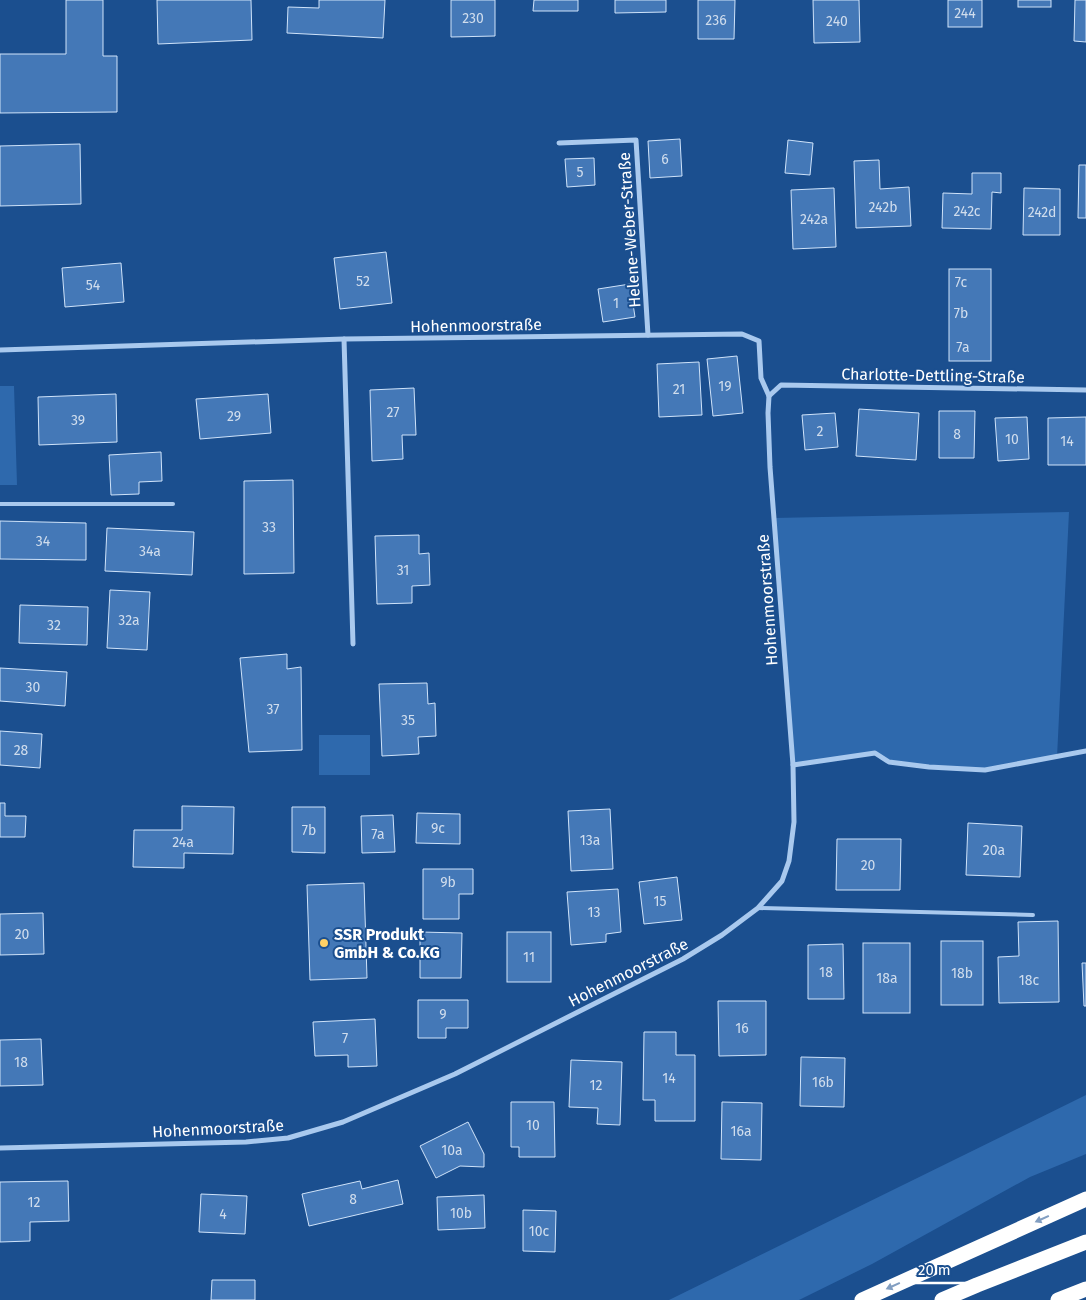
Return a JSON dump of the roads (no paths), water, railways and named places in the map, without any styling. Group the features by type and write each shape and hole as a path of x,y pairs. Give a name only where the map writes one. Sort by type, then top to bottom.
{"highway":[{"path":"862,1300 1086,1199"},
{"path":"942,1300 1086,1242"},
{"path":"1058,1300 1086,1289"}],"street":[{"name":"Helene-Weber-Straße","path":"559,143 636,140 648,335"},
{"name":"Hohenmoorstraße","path":"0,350 344,340 648,335 742,334 759,341 761,378 769,396 771,476 792,765 794,822 789,861 782,881 758,908 722,935 683,959 455,1074 343,1122 302,1134 264,1141 0,1148"},
{"path":"344,340 353,644"},
{"name":"Charlotte-Dettling-Straße","path":"769,396 780,385 1086,390"},
{"path":"792,765 876,754 889,762 930,767 984,770 1086,751"}],"lane":[{"path":"0,504 173,504"},
{"path":"758,908 1033,915"}],"place":[{"name":"SSR Produkt GmbH & Co.KG","path":"324,943"}]}
